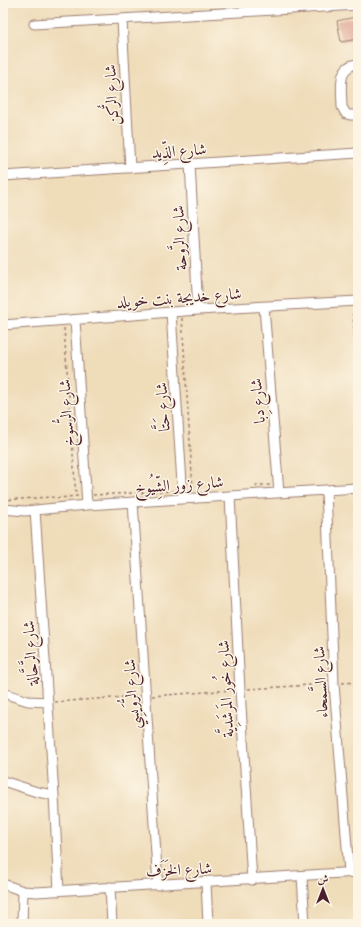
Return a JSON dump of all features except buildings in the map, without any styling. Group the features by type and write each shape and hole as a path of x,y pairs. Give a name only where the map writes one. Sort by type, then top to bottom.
{"street":[{"path":"34,24 358,5"},
{"name":"شارع الرُّكن","path":"122,20 130,168"},
{"path":"358,64 354,64 348,68 343,73 341,80 342,107 344,111 350,115 358,115"},
{"name":"شارع الذِّيد","path":"3,176 358,154"},
{"name":"شارع الرَّوحة","path":"190,164 198,310"},
{"name":"شارع خديجة بنت خويلد","path":"3,324 198,310 354,301"},
{"name":"شارع دِبا","path":"264,307 279,493"},
{"name":"شارع حَتَّا","path":"171,312 183,499"},
{"name":"شارع الرُّسوخ","path":"75,320 87,505"},
{"name":"شارع زور الشِّيُوخ","path":"3,509 18,511 35,510 87,505 358,488"},
{"name":"شارع السَّمحاء","path":"326,490 334,684 353,872"},
{"name":"شارع خُور المَرشَدِيَّة","path":"230,496 252,880"},
{"name":"شارع الرُّوَيسِي","path":"133,502 158,885"},
{"name":"شارع الرَّحَّالة","path":"35,510 59,891"},
{"path":"3,693 28,701 48,702"},
{"path":"3,781 37,792 54,795"},
{"name":"شارع الخَزَف","path":"3,884 22,891 37,892 252,880 353,872"},
{"path":"302,876 305,924"},
{"path":"206,882 208,924"},
{"path":"110,887 112,924"},
{"path":"22,891 22,924"}],"path":[{"path":"354,301 350,306 354,306 356,308 354,314 358,387"},
{"path":"182,312 193,490"},
{"path":"64,320 76,496"},
{"path":"48,702 358,682"}]}
